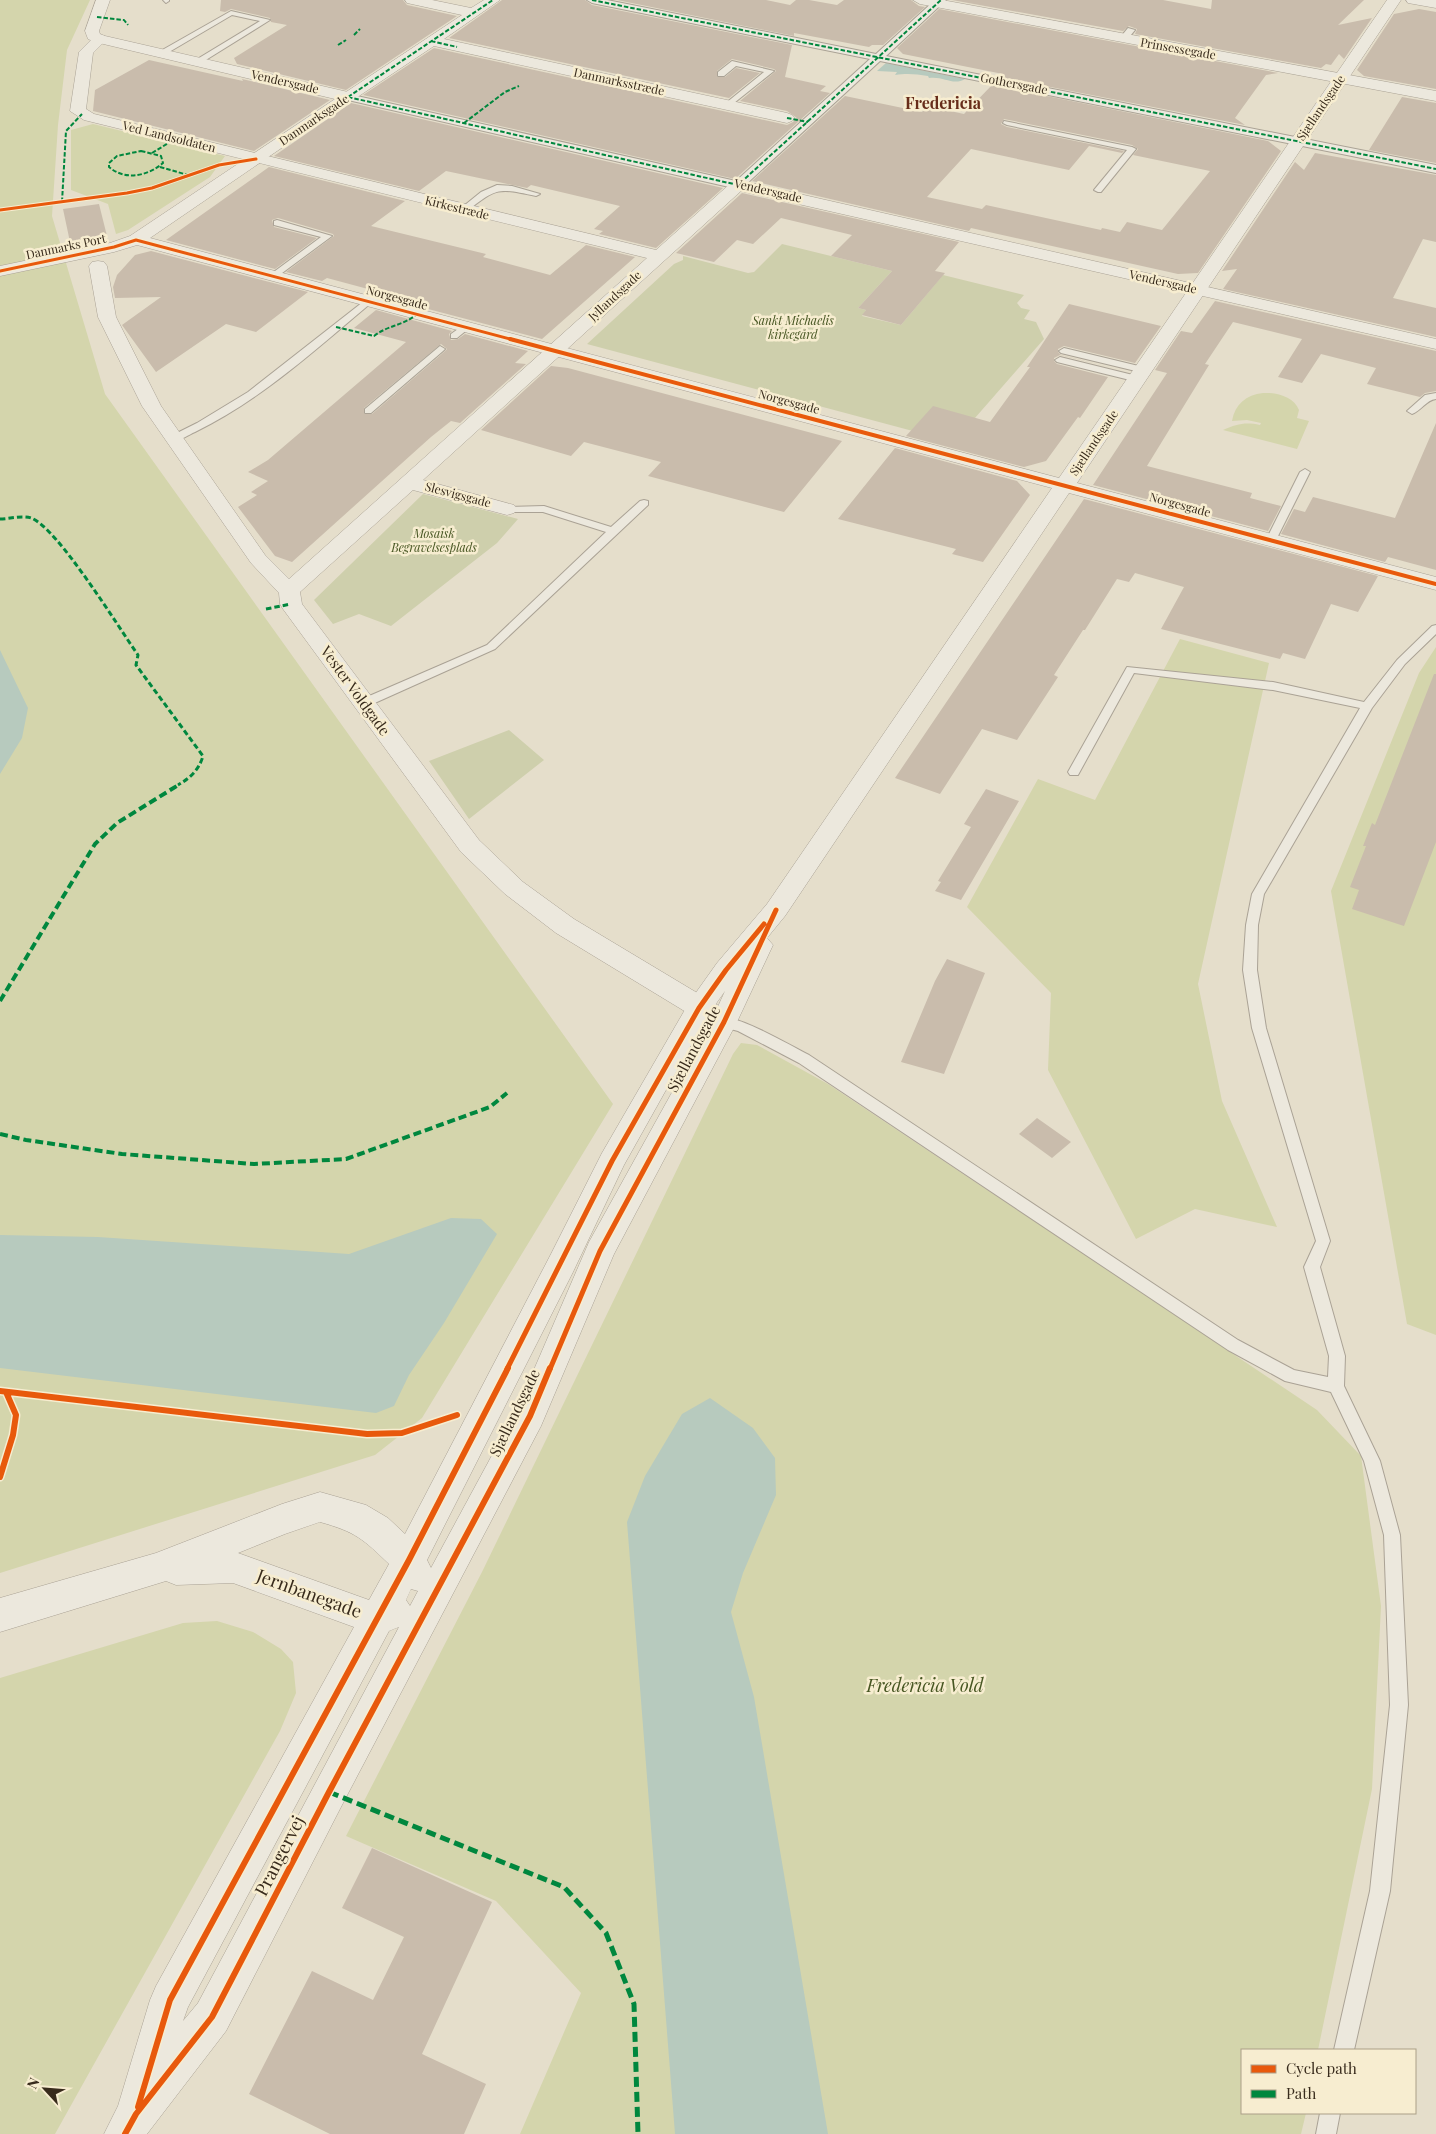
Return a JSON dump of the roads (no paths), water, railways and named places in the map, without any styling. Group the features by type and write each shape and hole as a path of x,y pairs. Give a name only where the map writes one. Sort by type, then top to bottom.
{"street":[{"path":"100,40 93,36 92,31 103,0"},
{"path":"412,0 474,13"},
{"name":"Danmarksgade","path":"136,240 493,0"},
{"name":"Gothersgade","path":"592,0 1436,169"},
{"name":"Prinsessegade","path":"920,0 1127,34 1341,79 1436,96"},
{"name":"Sjællandsgade","path":"377,1618 409,1560 562,1263 612,1161 711,1015 776,910 1066,486 1394,0"},
{"path":"1413,0 1436,4"},
{"name":"Jyllandsgade","path":"288,591 939,2"},
{"name":"Vendersgade","path":"100,40 1436,344"},
{"name":"Ved Landsoldaten","path":"100,40 86,52 78,111 82,114 256,159"},
{"name":"Danmarksstræde","path":"431,42 808,122"},
{"name":"Kirkestræde","path":"256,159 658,256"},
{"name":"Danmarks Port","path":"0,271 114,247 136,240"},
{"name":"Norgesgade","path":"136,240 368,301 459,332 555,350 1436,584"},
{"name":"Vester Voldgade","path":"98,266 107,317 152,406 258,559 288,591 290,604 470,846 514,888 565,926 711,1015"},
{"name":"Slesvigsgade","path":"408,482 507,509"},
{"name":"Sjællandsgade","path":"432,1600 530,1416 600,1251 711,1015"},
{"name":"Jernbanegade","path":"0,1615 157,1570 282,1519 320,1507 354,1516 376,1529 409,1560 432,1600 377,1618 233,1567 157,1570"},
{"name":"Prangervej","path":"130,2124 212,2017 337,1776 432,1600"},
{"name":"Prangervej","path":"130,2124 170,2000 377,1618"}],"lane":[{"path":"161,53 230,13 266,20 198,61"},
{"path":"721,74 734,63 770,71 729,105"},
{"path":"1006,123 1132,149 1098,190"},
{"path":"464,209 495,187 502,186 536,194"},
{"path":"274,276 328,236 277,223"},
{"path":"174,438 201,426 240,403 368,301"},
{"path":"368,412 440,349"},
{"path":"1062,355 1141,374"},
{"path":"1412,411 1428,397 1436,396"},
{"path":"1271,540 1305,472"},
{"path":"364,703 491,647 644,503"},
{"path":"507,509 544,509 613,531"},
{"path":"1344,2049 1380,1891 1399,1705 1392,1535 1372,1461 1336,1386 1337,1356 1312,1267 1323,1241 1259,1028 1250,970 1252,925 1258,894 1367,706 1401,662 1436,628"},
{"path":"1074,772 1132,669 1273,686 1367,706"},
{"path":"711,1015 742,1027 804,1059 1233,1345 1291,1376 1336,1386"},
{"path":"1326,2134 1330,2114"}],"district":[{"name":"Fredericia","path":"943,103"}],"park label":[{"name":"Sankt Michaelis kirkegård","path":"793,328"},
{"name":"Mosaisk Begravelsesplads","path":"434,541"},
{"name":"Fredericia Vold","path":"925,1686"}]}
